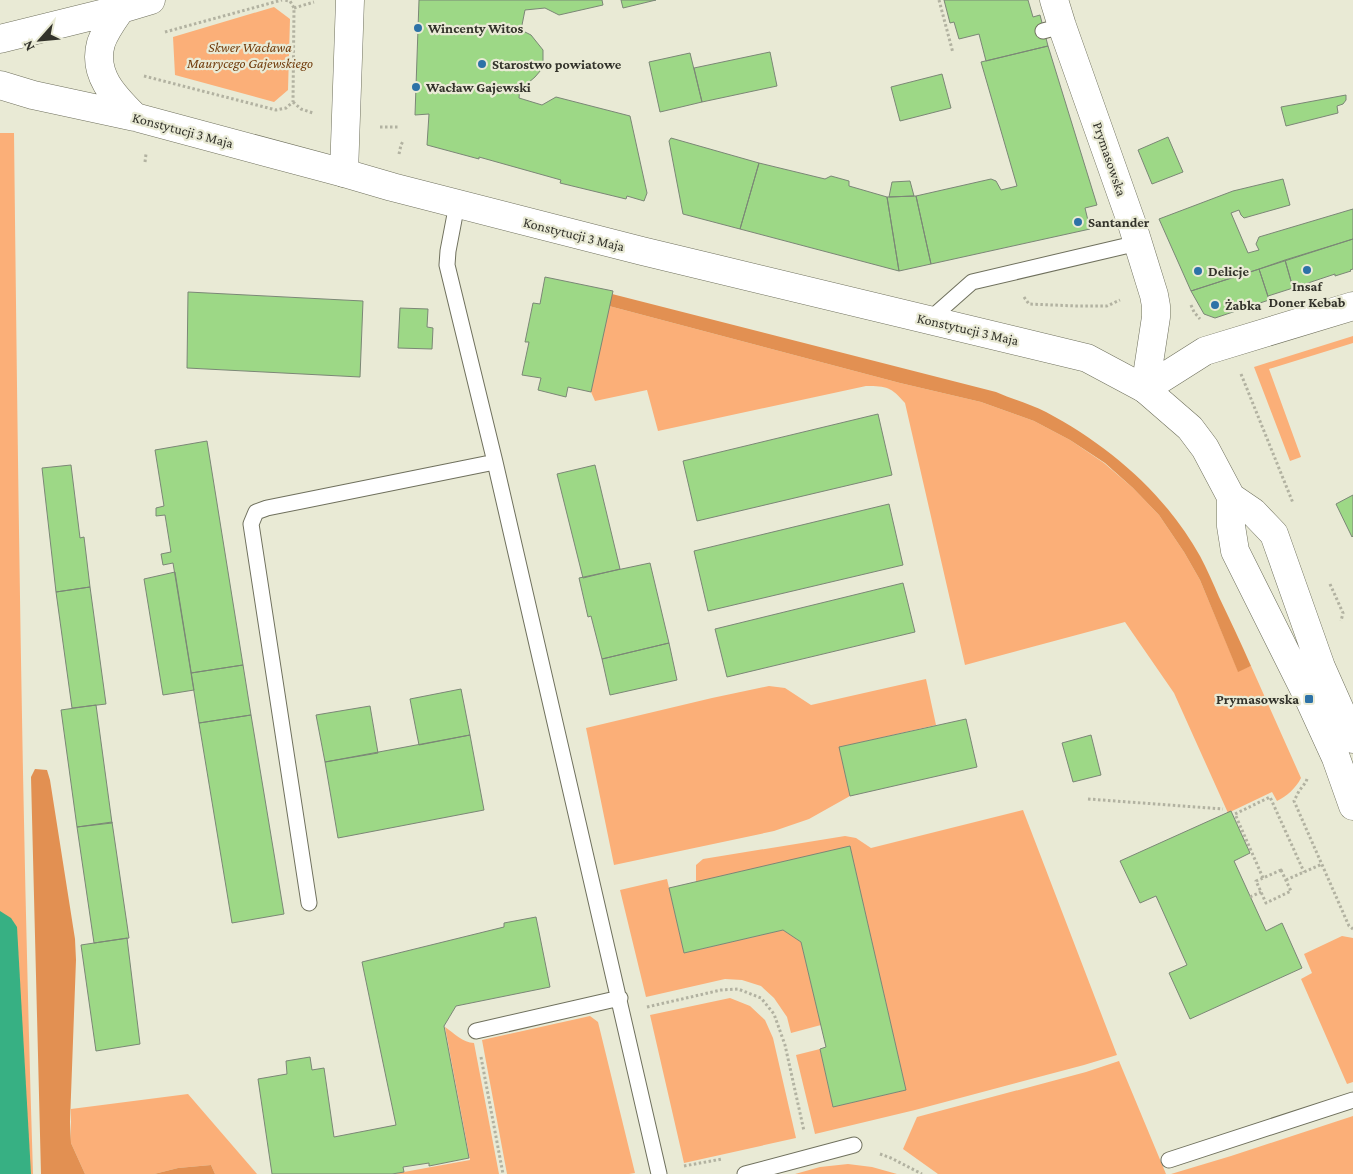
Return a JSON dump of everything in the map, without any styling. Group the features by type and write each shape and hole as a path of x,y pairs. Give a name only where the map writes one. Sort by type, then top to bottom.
{"street":[{"path":"0,39 151,0"},
{"path":"344,173 350,0"},
{"name":"Prymasowska","path":"1054,0 1053,28 1095,115 1154,295 1156,317 1145,388"},
{"path":"121,9 110,25 102,42 99,58 103,78 116,98 135,117"},
{"name":"Konstytucji 3 Maja","path":"0,85 32,95 135,117 392,187 651,254 1086,358 1145,388"},
{"path":"1353,306 1205,351 1145,388 1190,428 1205,448 1231,497 1253,512 1274,534 1321,667 1353,739"},
{"path":"1231,497 1231,526 1235,551 1309,699 1336,758 1353,806"}],"lane":[{"path":"457,204 447,265 495,462 660,1174"},
{"path":"929,320 972,282 1138,243"},
{"path":"309,903 251,524 256,512 267,508 495,462"},
{"path":"476,1031 620,998"},
{"path":"1169,1160 1353,1100"},
{"path":"745,1174 854,1145"}],"path":[{"path":"142,75 276,110 286,108 293,102 294,8 290,1 282,0 160,33"},
{"path":"938,0 953,53"},
{"path":"294,8 314,2"},
{"path":"160,80 160,86"},
{"path":"293,102 301,109 313,113"},
{"path":"380,127 398,127"},
{"path":"398,159 403,141"},
{"path":"1020,290 1029,304 1107,306 1127,298"},
{"path":"1308,775 1294,802 1349,926 1353,929"},
{"path":"1264,878 1234,814 1270,797 1304,872"},
{"path":"1088,799 1223,809"},
{"path":"1286,880 1322,864"},
{"path":"1281,870 1291,891 1266,903 1256,881 1264,878 1281,870"},
{"path":"1250,897 1261,892"},
{"path":"645,1008 721,990 738,990 761,998 774,1014 786,1045 804,1131"},
{"path":"476,1031 504,1174"},
{"path":"854,1145 891,1158 922,1174"},
{"path":"680,1161 682,1165 686,1166 723,1158"}],"green space":[{"name":"Skwer Wacława Maurycego Gajewskiego","path":"274,7 290,19 288,90 274,102 175,75 173,37"},
{"path":"0,133 14,133 23,784 33,1174 0,1174"},
{"path":"609,306 900,383 981,402 1034,421 1070,440 1104,463 1133,488 1159,515 1184,552 1200,580 1238,671 1251,666 1301,778 1299,782 1291,791 1277,801 1272,792 1228,813 1174,693 1125,622 965,665 905,403 888,389 879,386 866,386 658,431 647,390 595,401 591,392"},
{"path":"1353,336 1353,343 1269,369 1301,457 1290,461 1254,367"},
{"path":"926,679 936,725 840,747 850,796 809,819 774,831 614,865 586,728 769,686 785,688 811,705"},
{"path":"1023,810 1117,1055 915,1110 815,1134 796,1055 820,1049 833,1107 906,1090 850,847 696,882 696,865 703,859 845,836 856,838 871,848"},
{"path":"667,879 684,953 783,930 801,942 821,1025 791,1033 787,1017 774,998 761,986 742,980 725,979 646,997 620,890"},
{"path":"1342,936 1353,938 1353,1082 1347,1084 1301,979 1312,973 1304,954"},
{"path":"730,998 750,1006 765,1020 773,1038 796,1138 684,1163 650,1015"},
{"path":"590,1016 598,1022 635,1173 507,1174 482,1040"},
{"path":"445,1027 462,1040 474,1043 499,1174 393,1174 470,1160"},
{"path":"1119,1061 1166,1174 938,1174 903,1149 917,1117 1086,1072"},
{"path":"188,1094 257,1174 215,1174 211,1165 178,1168 154,1174 85,1174 71,1143 71,1109"},
{"path":"1353,1116 1353,1174 1171,1174 1231,1156"},
{"path":"848,1164 872,1167 897,1174 795,1174 820,1167"}],"shaded area":[{"path":"612,294 996,392 1040,409 1069,425 1113,455 1133,473 1152,491 1186,533 1208,571 1251,666 1238,672 1200,580 1159,515 1105,463 1070,440 1034,421 981,402 900,383 609,306"},
{"path":"35,769 47,770 50,780 75,939 76,960 70,1122 71,1143 85,1174 41,1174 31,777"},
{"path":"0,911 11,918 17,927 31,1174 0,1174"},
{"path":"211,1165 215,1174 154,1174 178,1168"}],"building":[{"path":"419,0 602,0 603,5 559,15 545,8 525,10 521,30 531,35 543,50 543,61 541,70 535,77 520,87 519,98 542,105 556,97 630,116 647,193 644,201 627,196 626,199 560,183 561,180 479,157 479,159 427,145 429,114 415,115"},
{"path":"621,0 656,0 623,8"},
{"path":"944,0 1028,0 1033,17 1040,15 1048,46 986,61 979,34 959,39 954,22 950,23"},
{"path":"1048,46 1097,205 1085,208 1090,229 931,264 916,196 991,179 996,181 1001,190 1017,186 981,62"},
{"path":"770,52 777,86 702,102 694,68"},
{"path":"690,53 702,102 660,112 649,62"},
{"path":"942,74 951,108 900,121 891,87"},
{"path":"1346,95 1346,100 1343,104 1337,106 1338,113 1286,126 1281,107"},
{"path":"1168,137 1183,172 1152,184 1138,150"},
{"path":"671,138 759,163 740,229 683,214 669,141"},
{"path":"759,163 825,179 831,176 849,181 849,186 887,197 899,271 740,229"},
{"path":"1283,179 1290,205 1244,218 1239,210 1231,213 1248,253 1259,250 1256,244 1259,237 1353,209 1353,239 1191,291 1159,219 1233,191"},
{"path":"910,181 914,196 889,197 892,182"},
{"path":"916,196 931,264 899,271 887,197"},
{"path":"1353,239 1353,269 1351,271 1335,276 1335,274 1293,288 1285,260"},
{"path":"1285,260 1293,288 1268,296 1259,269"},
{"path":"1259,269 1269,300 1215,318 1204,314 1191,291"},
{"path":"545,277 613,291 591,392 568,387 566,397 538,390 541,378 522,375 529,342 525,342 533,303 540,304"},
{"path":"188,292 363,301 360,377 187,368"},
{"path":"400,308 428,309 427,327 433,328 432,349 398,348"},
{"path":"878,414 892,475 697,521 683,461"},
{"path":"207,441 243,665 191,673 173,563 163,565 161,554 171,552 165,515 156,516 156,508 164,506 155,450"},
{"path":"71,465 80,538 84,537 90,587 56,592 42,468"},
{"path":"595,465 620,569 583,578 557,474"},
{"path":"1353,495 1353,536 1352,537 1336,504"},
{"path":"889,504 903,565 708,611 694,551"},
{"path":"650,563 669,643 602,659 591,616 588,617 579,578"},
{"path":"175,572 194,690 163,695 144,579"},
{"path":"903,583 915,632 727,677 715,629"},
{"path":"90,587 106,704 72,708 56,592"},
{"path":"669,643 677,680 610,695 602,659"},
{"path":"243,665 251,715 199,723 191,673"},
{"path":"461,689 470,735 419,745 410,699"},
{"path":"96,705 112,823 77,827 61,710"},
{"path":"370,706 378,753 325,762 316,715"},
{"path":"251,715 284,914 232,923 199,723"},
{"path":"966,719 977,767 850,796 839,747"},
{"path":"470,735 484,810 338,838 325,762"},
{"path":"1091,735 1101,775 1073,782 1062,743"},
{"path":"1231,811 1250,853 1234,861 1266,931 1282,923 1302,968 1190,1019 1169,973 1187,965 1156,896 1140,903 1120,861"},
{"path":"112,822 129,938 94,943 77,827"},
{"path":"850,846 906,1090 833,1107 820,1049 826,1047 801,942 783,930 684,953 669,888"},
{"path":"536,917 550,987 456,1006 444,1026 469,1158 429,1166 429,1163 403,1167 404,1172 392,1174 272,1174 258,1079 287,1074 286,1061 310,1057 312,1070 324,1068 334,1137 396,1125 362,962 504,927 504,923"},
{"path":"127,938 140,1044 96,1051 81,945"}],"place":[{"name":"Wincenty Witos","path":"418,28"},
{"name":"Starostwo powiatowe","path":"482,64"},
{"name":"Wacław Gajewski","path":"416,87"},
{"name":"Santander","path":"1078,222"},
{"name":"Insaf Doner Kebab","path":"1307,270"},
{"name":"Delicje","path":"1198,271"},
{"name":"Żabka","path":"1215,305"},
{"name":"Prymasowska","path":"1309,699"}]}
